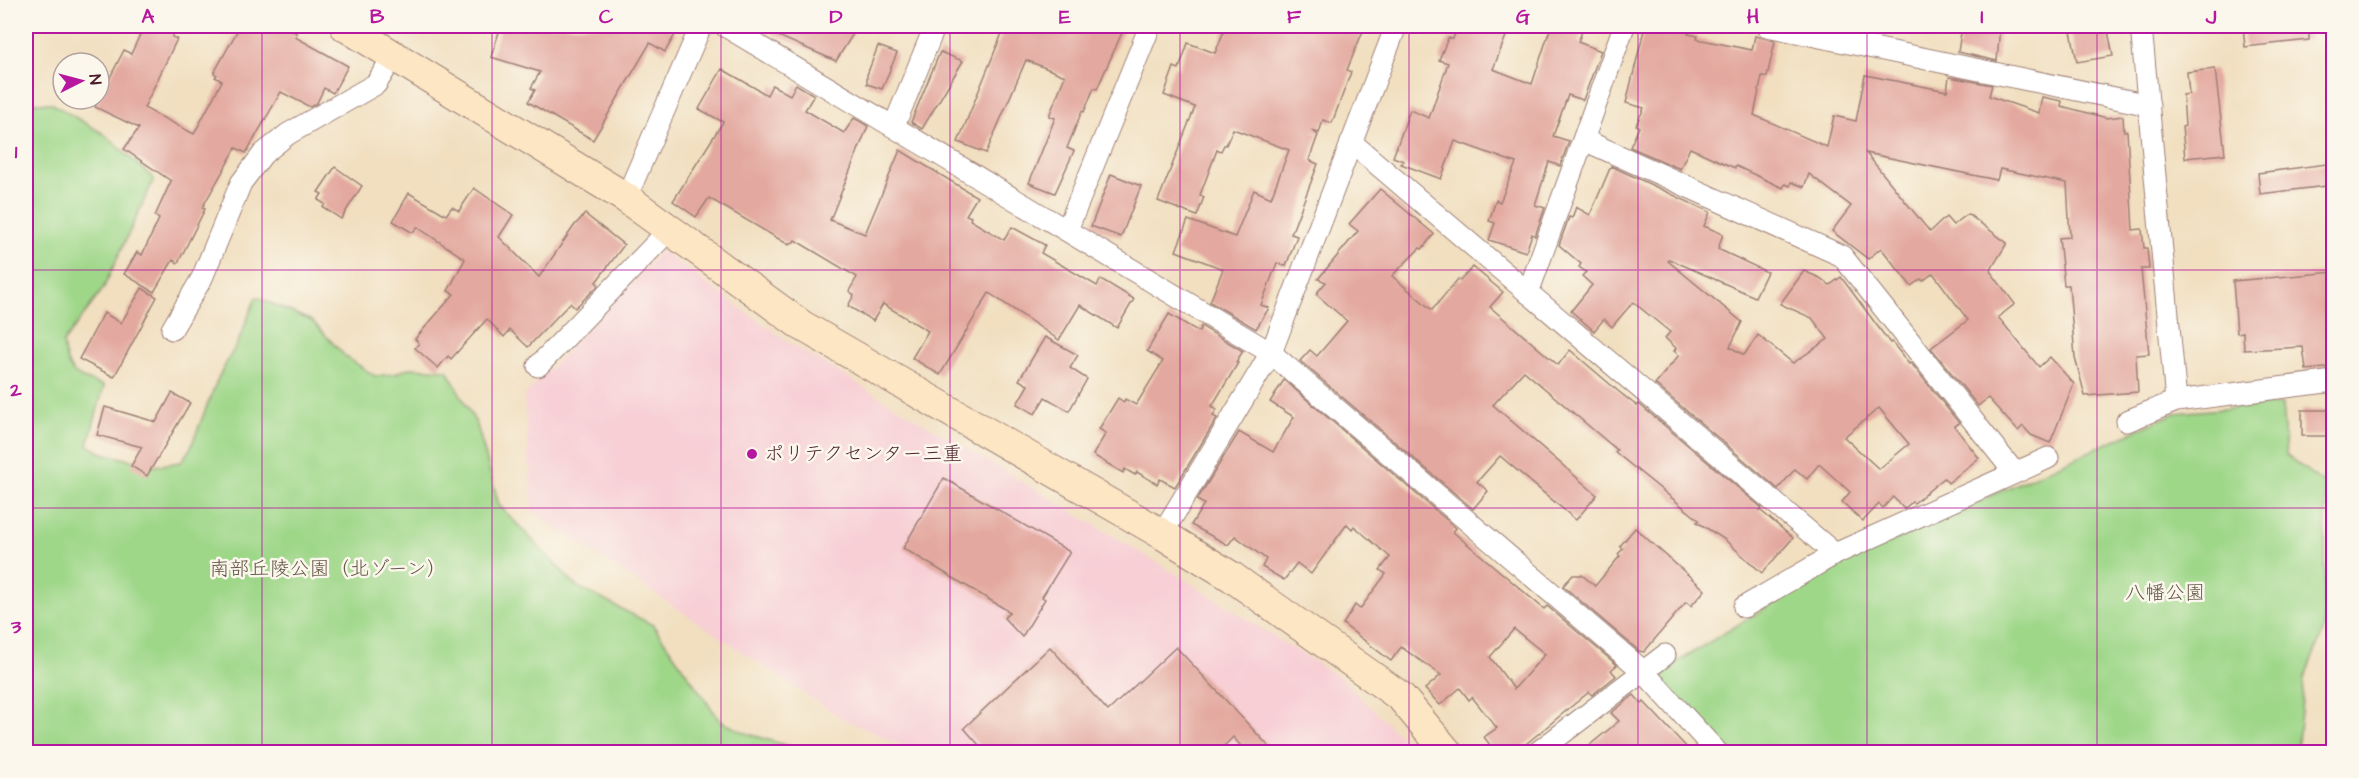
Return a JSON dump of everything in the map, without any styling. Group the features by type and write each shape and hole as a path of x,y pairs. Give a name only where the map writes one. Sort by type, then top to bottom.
{"street":[{"path":"345,26 395,54 484,112 626,198 801,325 1232,577 1401,697 1447,753"},
{"path":"626,198 701,26"},
{"path":"725,26 1271,353 1643,671 1717,753"},
{"path":"894,126 935,26"},
{"path":"1067,230 1150,26"},
{"path":"1162,534 1271,353 1396,26"},
{"path":"1528,293 1624,26"},
{"path":"1767,26 2149,105"},
{"path":"2141,26 2176,401"},
{"path":"172,330 202,278 241,183 263,153 288,134 376,84 395,54"},
{"path":"1584,140 1842,256 2014,472"},
{"path":"1351,142 1835,554"},
{"path":"538,366 669,230"},
{"path":"2127,421 2176,401 2334,381"},
{"path":"1744,607 1835,554 2048,458"},
{"path":"1538,753 1665,655"}],"shaded area":[{"name":"ポリテクセンター三重","path":"661,251 791,344 1160,564 1340,678 1417,752 916,752 841,718 533,512 524,396"}],"green space":[{"name":"南部丘陵公園（北ゾーン）","path":"26,98 36,103 51,103 51,111 65,111 104,134 154,179 103,289 63,343 67,362 74,373 104,386 88,445 102,453 155,466 181,462 190,449 218,378 239,340 256,297 312,321 345,356 375,376 395,374 409,368 447,370 477,425 499,505 576,586 653,625 720,721 743,732 807,752 26,752"},
{"name":"八幡公園","path":"2282,404 2286,455 2326,485 2324,629 2304,679 2297,752 1731,752 1662,680 1664,670 1834,566 2175,413"}],"building":[{"path":"144,26 178,26 172,37 177,39 144,108 194,134 222,81 215,77 217,75 214,73 240,26 282,26 297,33 295,37 348,66 333,93 324,88 317,103 310,107 281,92 246,153 236,148 202,208 205,209 178,263 173,260 154,292 124,274 137,252 142,255 159,219 155,216 171,181 124,149 139,128 103,111 111,111 111,76 124,50 131,54"},
{"path":"516,26 664,26 676,33 665,52 650,43 593,140 528,102 535,90 531,88 540,72 491,57 500,29 516,28"},
{"path":"755,26 858,26 836,61"},
{"path":"1005,26 1125,26 1097,89 1094,88 1084,112 1082,111 1067,148 1074,151 1055,193 1029,183 1055,118 1049,116 1065,76 1026,60 986,153 958,142"},
{"path":"1226,26 1365,26 1347,70 1351,72 1332,123 1323,120 1319,133 1311,130 1318,135 1309,160 1318,164 1291,234 1297,236 1286,266 1277,263 1261,305 1269,308 1256,329 1210,302 1223,269 1176,251 1188,220 1235,237 1254,190 1271,198 1289,150 1233,129 1226,145 1221,151 1217,150 1200,195 1204,197 1197,216 1158,201 1195,107 1164,95 1174,67 1179,69 1188,43 1215,53"},
{"path":"1458,26 1510,26 1493,69 1532,84 1551,26 1584,26 1578,42 1601,51 1583,100 1568,95 1553,136 1569,141 1560,166 1549,162 1535,205 1545,208 1535,236 1532,234 1526,252 1489,240 1495,223 1489,221 1496,200 1500,202 1516,163 1455,141 1441,179 1401,164 1404,161 1393,157 1410,110 1429,118 1448,63 1439,60 1448,38 1453,39"},
{"path":"1645,26 1690,26 1688,34 1698,36 1697,39 1752,50 1755,36 1775,41 1767,77 1762,76 1754,115 1827,147 1834,116 1856,121 1865,75 1947,91 1949,77 1992,85 1989,96 2039,113 2042,97 2062,101 2061,106 2107,118 2123,116 2124,131 2127,131 2133,230 2142,229 2149,269 2141,269 2149,354 2136,355 2138,392 2085,396 2075,357 2069,285 2064,285 2059,238 2070,237 2067,183 2000,169 1997,180 1866,153 1930,232 1946,217 1953,225 1968,214 2007,243 1990,271 2015,304 1998,317 2039,367 2050,357 2074,384 2050,443 2031,435 2023,426 2018,431 1988,398 1978,406 1931,348 1968,320 1933,273 1923,281 1921,279 1911,286 1881,248 1868,259 1832,231 1851,206 1809,174 1804,187 1791,182 1790,186 1785,184 1783,188 1690,148 1680,169 1630,147 1644,108 1626,103"},
{"path":"1962,26 2000,26 1997,61 1958,52"},
{"path":"2070,26 2107,26 2113,56 2077,62"},
{"path":"2243,26 2309,26 2309,40 2245,47"},
{"path":"878,46 897,53 882,89 867,84 867,75"},
{"path":"940,52 963,61 922,129 911,122"},
{"path":"722,69 767,95 772,85 790,95 796,84 814,95 805,110 844,133 854,118 868,126 830,220 865,234 900,150 977,197 966,215 971,217 970,220 1004,240 1012,227 1045,245 1041,253 1097,286 1101,279 1134,299 1117,328 1080,305 1059,340 989,293 940,375 912,358 928,331 883,304 873,321 848,306 854,295 849,291 857,277 795,240 789,245 709,198 696,217 673,201 723,122 699,109"},
{"path":"2215,69 2225,154 2185,158 2182,127 2185,126 2183,95 2189,94 2187,72"},
{"path":"2334,163 2334,185 2260,194 2258,173"},
{"path":"1611,166 1710,212 1704,226 1723,234 1718,249 1767,272 1755,297 1669,259 1668,261 1742,322 1730,347 1744,355 1758,335 1793,363 1828,339 1812,318 1780,304 1804,271 1830,285 1841,277 1890,343 1892,342 1909,364 1911,363 1959,423 1954,426 1979,458 1948,483 1944,478 1904,509 1893,497 1883,508 1879,504 1863,521 1842,502 1850,492 1819,464 1807,479 1795,469 1778,489 1655,384 1679,355 1674,351 1676,348 1665,338 1670,332 1633,302 1612,327 1604,319 1594,331 1571,311 1592,285 1582,276 1586,272 1579,267 1581,264 1559,245 1569,217 1572,218 1576,207 1590,215","holes":["1879,408 1909,444 1879,469 1844,437"]},
{"path":"335,167 362,186 341,219 323,207 325,204 318,200 322,194 318,192"},
{"path":"1111,174 1141,186 1121,237 1091,226"},
{"path":"474,188 513,215 499,237 539,277 574,226 585,214 624,245 596,282 599,285 575,308 570,303 528,347 510,330 504,337 487,319 451,359 448,356 438,368 415,348 419,343 415,339 454,294 448,291 465,259 417,227 413,233 393,221 409,193 446,215 452,207 459,211"},
{"path":"1380,189 1434,234 1422,249 1420,248 1392,276 1432,310 1458,279 1460,281 1473,267 1503,292 1490,307 1558,365 1570,350 1637,406 1639,404 1762,508 1760,510 1793,538 1762,573 1724,539 1697,522 1699,520 1615,452 1617,450 1524,371 1493,405 1597,495 1576,520 1500,456 1477,482 1488,491 1473,509 1300,361 1310,350 1317,356 1347,321 1316,294 1326,282 1318,279 1358,231 1349,224"},
{"path":"2334,272 2334,367 2306,370 2303,347 2244,350 2243,332 2237,333 2233,281"},
{"path":"142,288 157,297 114,377 79,359 104,313 121,323"},
{"path":"1169,314 1199,332 1201,326 1243,351 1212,406 1217,409 1213,416 1217,418 1175,487 1160,479 1157,484 1137,472 1135,475 1125,469 1123,473 1093,455 1106,433 1099,429 1118,398 1136,405 1163,361 1147,351"},
{"path":"1045,337 1078,355 1070,368 1087,379 1069,411 1045,397 1035,414 1017,404 1028,385 1019,380"},
{"path":"1284,380 1456,528 1453,532 1544,609 1547,606 1617,665 1611,670 1616,676 1592,695 1589,692 1515,753 1496,753 1484,737 1497,728 1472,697 1469,700 1460,688 1440,705 1425,689 1441,675 1401,647 1391,661 1343,624 1355,605 1360,609 1386,574 1380,570 1390,557 1354,526 1352,529 1347,524 1311,574 1297,563 1284,580 1262,567 1266,559 1235,536 1228,545 1191,525 1204,504 1197,500 1239,432 1273,452 1294,417 1270,402","holes":["1514,629 1545,654 1514,689 1490,657"]},
{"path":"172,393 190,403 147,476 131,466 142,447 97,435 105,407 156,422"},
{"path":"2302,410 2334,410 2334,436 2302,436"},
{"path":"944,478 1070,552 1042,597 1045,599 1022,637 1004,618 1010,612 903,548"},
{"path":"1635,528 1705,590 1691,606 1686,602 1644,652 1639,651 1563,586 1573,575 1582,575 1595,586 1620,556 1618,554 1623,549 1620,546"},
{"path":"1050,647 1108,711 1176,647 1275,753 1247,753 1233,737 1217,753 986,753 964,728"},
{"path":"1634,695 1642,704 1644,702 1692,753 1580,753 1619,721 1611,713"}],"place":[{"name":"ポリテクセンター三重","path":"752,454"}]}
